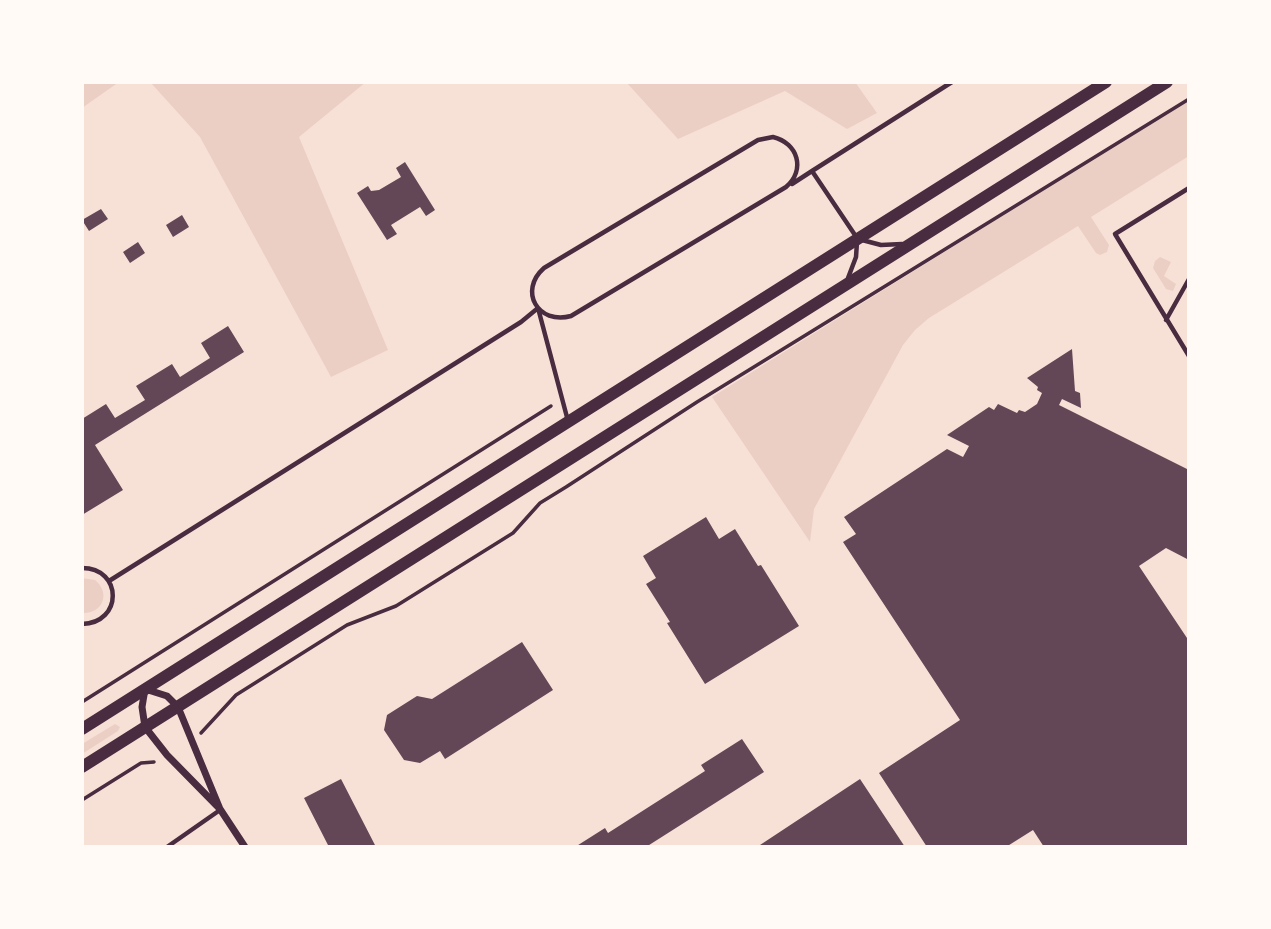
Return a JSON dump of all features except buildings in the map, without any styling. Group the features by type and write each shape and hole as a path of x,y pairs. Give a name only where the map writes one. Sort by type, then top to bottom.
{"main road":[{"path":"82,729 1106,82"},
{"path":"82,767 1167,82"}],"street":[{"path":"220,809 178,707 167,696 145,689 142,707 145,727 167,755 220,809 245,847"}],"lane":[{"path":"538,308 551,317 571,316 786,187 952,82"},
{"path":"568,422 538,308 533,299 534,279 544,268 758,140 778,138 794,150 797,170 786,187"},
{"path":"812,171 858,239 856,257 845,285"},
{"path":"1189,188 1115,234 1189,356"},
{"path":"858,239 881,245 912,243"},
{"path":"1166,320 1189,279"},
{"path":"109,581 521,322 538,308"},
{"path":"82,568 96,570 109,581 113,597 107,613 94,623 82,624"},
{"path":"167,847 220,809"}],"path":[{"path":"192,739 207,729 236,695 347,625 396,606 501,541 513,533 540,503 1189,99"},
{"path":"82,702 562,398"},
{"path":"82,800 141,763 156,762 167,755"}],"shaded area":[{"path":"82,82 119,82 82,108"},
{"path":"150,82 366,82 299,137 388,350 331,377 200,137"},
{"path":"626,82 855,82 877,113 847,129 785,91 678,139"},
{"path":"1189,99 1189,156 1091,217 1109,245 1107,252 1100,255 1096,253 1078,226 929,318 915,330 903,345 814,509 810,542 712,397"},
{"path":"1160,257 1171,262 1164,276 1176,284 1173,291 1166,289 1153,268"},
{"path":"82,578 95,580 103,591 103,596 100,606 82,613"},
{"path":"115,724 120,727 118,731 82,754 82,744"}]}
